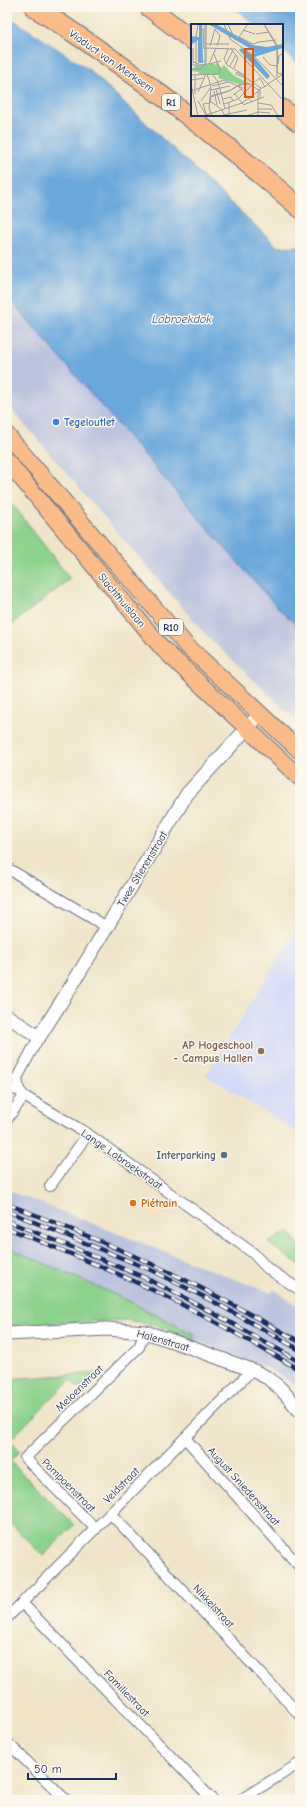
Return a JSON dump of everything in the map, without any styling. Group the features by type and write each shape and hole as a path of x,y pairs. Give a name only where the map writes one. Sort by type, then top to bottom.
{"highway":[{"name":"Viaduct van Merksem","path":"34,7 166,99 236,153 300,208"},
{"path":"149,7 191,39"},
{"path":"283,110 300,123"}],"main road":[{"name":"Slachthuislaan","path":"7,435 186,645 300,751"},
{"name":"Slachthuislaan","path":"7,461 162,648 246,729 300,778"}],"street":[{"name":"Twee Stierenstraat","path":"39,1036 187,794 260,714"},
{"path":"7,868 107,927"},
{"path":"7,1016 39,1036 17,1078 22,1093 7,1119"},
{"path":"7,1089 22,1093"},
{"name":"Lange Lobroekstraat","path":"22,1093 88,1134 253,1253 267,1268 299,1287"},
{"path":"50,1186 88,1134"},
{"name":"Halenstraat","path":"7,1334 107,1329 145,1332 252,1370 268,1378 300,1411"},
{"name":"Meloenstraat","path":"25,1458 139,1347 145,1332"},
{"name":"Veldstraat","path":"7,1618 252,1370"},
{"name":"August Sniedersstraat","path":"185,1438 300,1567"},
{"name":"Pompoenstraat","path":"25,1458 96,1529"},
{"name":"Nikkelstraat","path":"110,1513 300,1715"},
{"name":"Familiestraat","path":"22,1603 213,1800"},
{"path":"7,1742 62,1799"},
{"path":"240,1800 300,1762"}],"shaded area":[{"path":"7,296 217,539 280,610 300,628 300,724 205,634 7,404"},
{"name":"AP Hogeschool - Campus Hallen","path":"300,924 300,1134 206,1075"},
{"path":"7,1190 271,1293 274,1289 300,1307 300,1387 267,1368 154,1325 125,1299 7,1247"}],"green space":[{"path":"7,497 70,579 7,628"},
{"path":"289,1231 300,1247 300,1265 268,1243"},
{"path":"7,1247 125,1299 195,1335 193,1339 154,1325 126,1320 7,1325"},
{"path":"98,1373 80,1389 70,1380 10,1440 20,1451 10,1461 74,1525 43,1556 7,1520 7,1379"}],"water":[{"path":"234,7 300,7 300,66 283,50 283,24 254,24"},
{"name":"Lobroekdok","path":"7,15 84,65 278,247 300,246 300,628 280,610 217,539 7,296"}],"pier":[{"path":"7,13 85,64 95,73 7,15"}],"railway":[{"path":"7,1204 97,1240 163,1269 300,1342"},
{"path":"7,1211 151,1270 216,1303 300,1350"},
{"path":"7,1221 145,1278 243,1329 300,1362"},
{"path":"7,1228 125,1277 222,1326 300,1370"}],"place":[{"name":"Tegeloutlet","path":"56,422"},
{"name":"AP Hogeschool - Campus Hallen","path":"261,1051"},
{"name":"Interparking","path":"224,1155"},
{"name":"Piétrain","path":"133,1203"}]}
